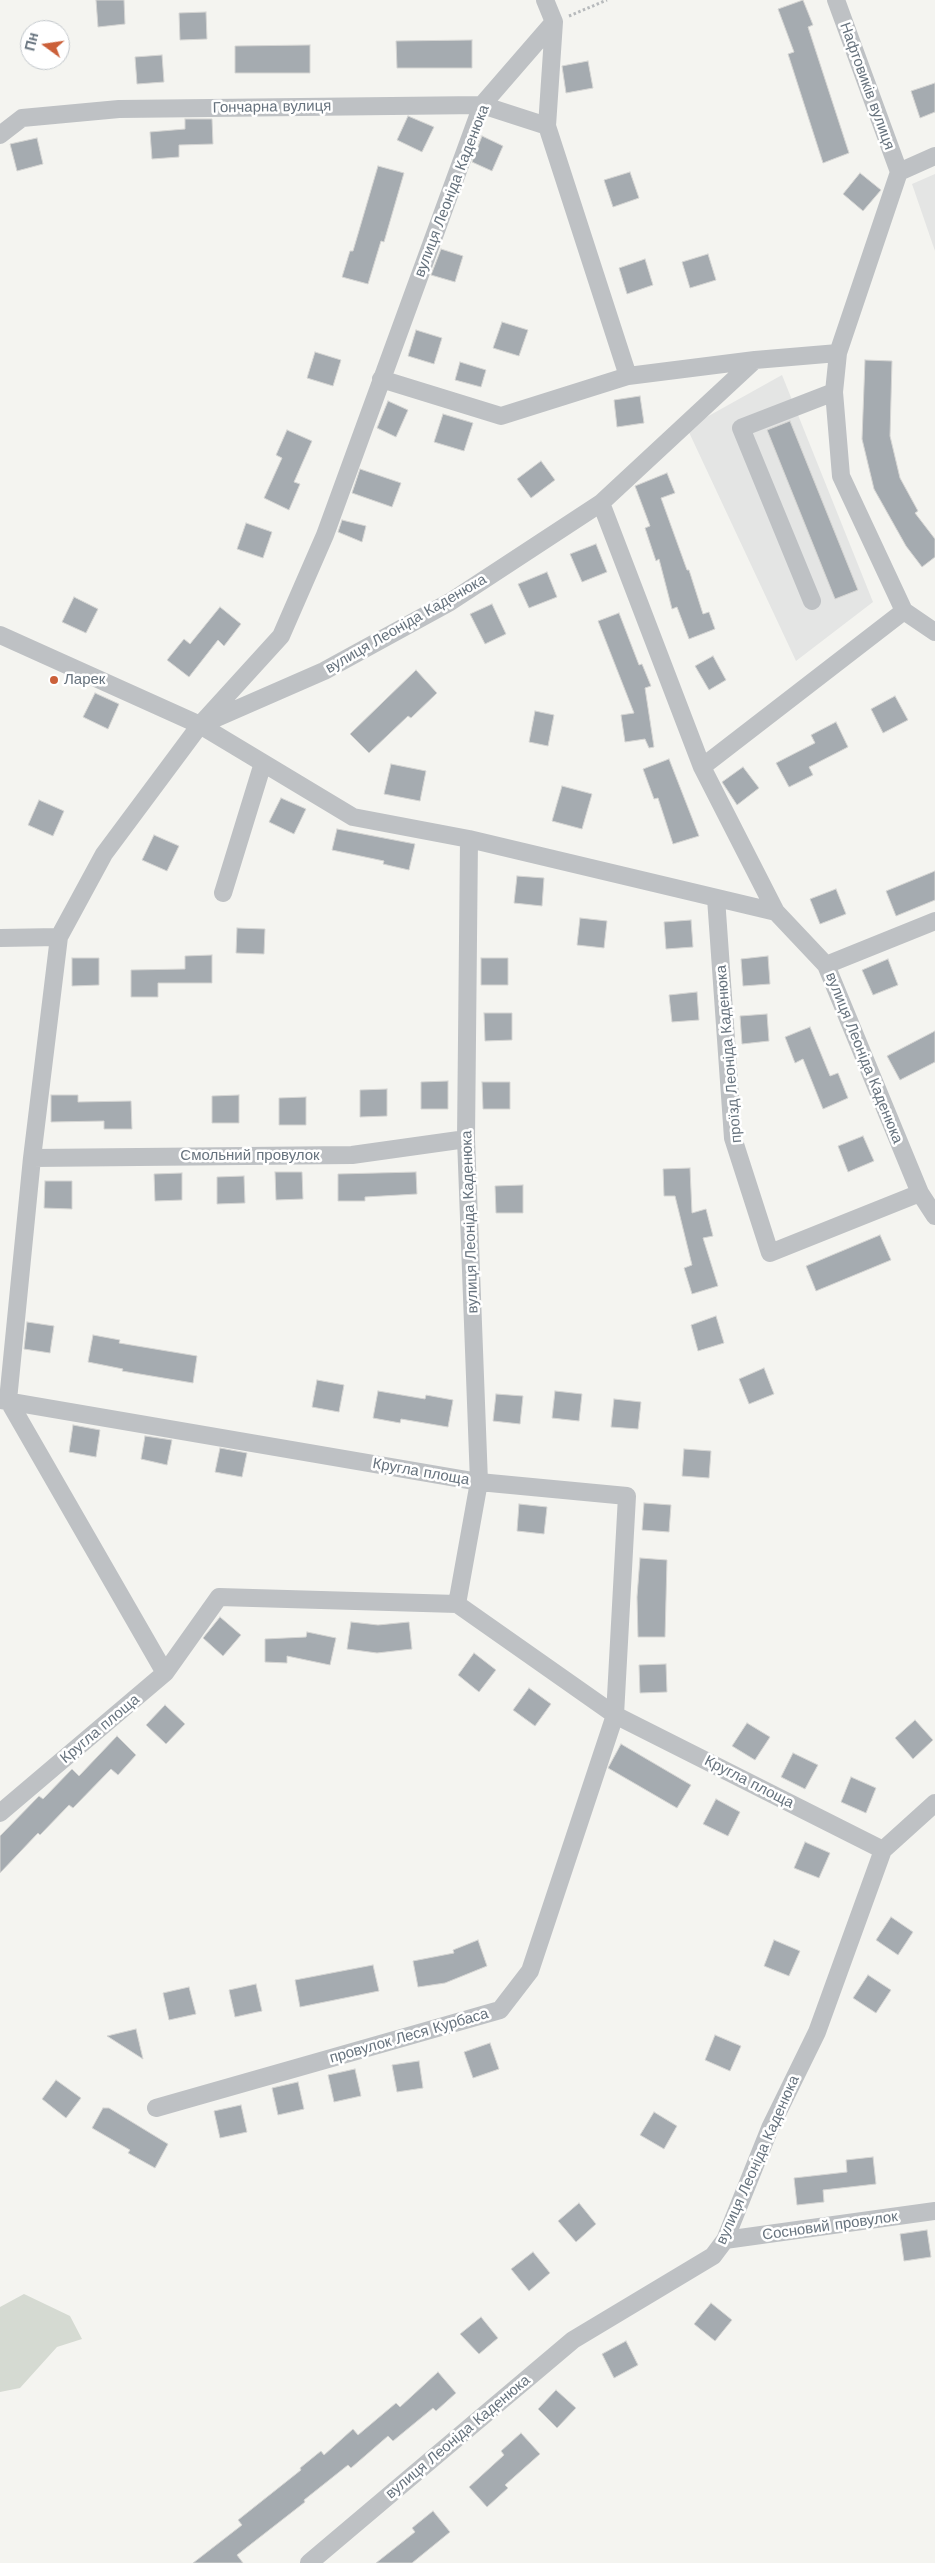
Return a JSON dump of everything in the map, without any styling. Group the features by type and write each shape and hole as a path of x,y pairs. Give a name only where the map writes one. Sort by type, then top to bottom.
{"street":[{"path":"545,0 554,22 547,126 628,376"},
{"name":"Нафтовиків вулиця","path":"836,0 899,172"},
{"name":"вулиця Леоніда Каденюка","path":"200,725 281,636 325,535 482,105 554,22"},
{"name":"Гончарна вулиця","path":"0,134 22,118 119,109 482,105 547,126"},
{"path":"935,156 899,172 838,353 834,392 841,476 904,611 935,632"},
{"path":"381,379 501,416 628,376 755,360 838,353"},
{"name":"вулиця Леоніда Каденюка","path":"200,725 324,671 433,611 601,503 755,360"},
{"path":"812,601 741,428 834,392"},
{"name":"вулиця Леоніда Каденюка","path":"601,503 702,766 776,912 826,965 920,1193 935,1216"},
{"path":"702,766 904,611"},
{"path":"0,635 200,725 353,817 469,839 776,912"},
{"path":"165,1673 4,1400 59,938 104,854 200,725"},
{"path":"223,893 263,763"},
{"name":"вулиця Леоніда Каденюка","path":"457,1604 479,1482 466,1139 469,839"},
{"name":"проїзд Леоніда Каденюка","path":"716,898 733,1138 770,1253 920,1193"},
{"path":"826,965 935,921"},
{"path":"0,938 59,938"},
{"name":"Смольний провулок","path":"32,1158 352,1156 466,1139"},
{"name":"Кругла площа","path":"4,1400 479,1482 627,1496 615,1715"},
{"name":"Кругла площа","path":"0,1813 165,1673 219,1597 457,1604 615,1715 883,1850"},
{"name":"провулок Леся Курбаса","path":"156,2108 500,2010 530,1971 615,1715"},
{"name":"вулиця Леоніда Каденюка","path":"309,2563 573,2340 712,2256 724,2240 770,2128 817,2032 883,1850 935,1803"},
{"name":"Сосновий провулок","path":"724,2240 935,2212"}],"path":[{"path":"554,22 607,0"}],"shaded area":[{"path":"935,174 935,251 912,184"},
{"path":"782,375 873,602 796,661 687,428"},
{"path":"24,2294 70,2316 82,2339 57,2347 20,2388 0,2392 0,2307"}],"building":[{"path":"96,0 124,0 125,24 98,27"},
{"path":"803,0 813,25 808,27 849,153 823,163 788,54 794,52 778,9"},
{"path":"206,12 207,39 180,40 179,13"},
{"path":"472,40 472,68 397,68 396,41"},
{"path":"310,45 310,73 235,73 235,46"},
{"path":"162,55 164,82 137,84 135,57"},
{"path":"588,61 593,88 566,93 562,66"},
{"path":"935,83 935,112 920,118 911,91"},
{"path":"408,116 434,127 422,152 397,140"},
{"path":"185,119 212,119 213,144 179,145 179,157 152,159 150,132 185,129"},
{"path":"482,136 503,146 492,171 472,162"},
{"path":"37,138 43,164 17,171 10,144"},
{"path":"378,166 404,173 384,242 381,241 368,284 342,277 350,251 353,251"},
{"path":"630,172 639,198 613,207 604,180"},
{"path":"860,173 881,190 863,211 843,194"},
{"path":"441,249 463,256 455,282 431,275"},
{"path":"708,254 716,280 690,288 682,262"},
{"path":"645,259 653,285 627,294 619,268"},
{"path":"502,322 528,330 519,356 493,348"},
{"path":"416,330 442,338 434,364 408,356"},
{"path":"315,352 341,360 333,386 307,378"},
{"path":"865,360 892,361 890,436 900,478 918,511 915,513 935,539 935,557 922,567 906,546 874,489 862,439"},
{"path":"460,362 486,370 481,387 455,380"},
{"path":"640,396 644,423 617,427 614,400"},
{"path":"388,401 408,410 396,437 377,428"},
{"path":"443,414 473,423 464,451 434,442"},
{"path":"790,421 858,590 835,599 767,430"},
{"path":"287,430 312,441 294,482 300,484 289,510 264,498 282,458 276,455"},
{"path":"541,461 555,480 531,498 517,479"},
{"path":"360,469 401,483 392,507 352,493"},
{"path":"667,473 675,493 661,498 687,570 689,570 703,614 709,612 715,629 689,639 677,607 672,609 659,559 656,561 645,528 650,526 635,486"},
{"path":"342,520 366,526 362,542 338,532"},
{"path":"246,523 272,532 263,558 237,549"},
{"path":"596,544 607,572 582,582 570,554"},
{"path":"547,572 557,597 529,608 518,584"},
{"path":"74,597 98,609 86,633 62,622"},
{"path":"492,604 506,634 485,644 470,614"},
{"path":"220,607 241,624 224,646 218,640 189,677 167,660 184,639 190,644"},
{"path":"619,613 639,665 642,664 651,686 645,688 654,747 649,748 645,739 625,742 621,715 634,713 598,621"},
{"path":"713,656 726,680 709,690 695,666"},
{"path":"416,670 437,693 411,718 408,716 369,753 350,734"},
{"path":"95,693 119,704 108,729 83,717"},
{"path":"895,696 908,720 883,733 871,709"},
{"path":"535,711 554,715 548,746 529,742"},
{"path":"836,722 848,747 809,767 813,775 789,787 776,763 815,743 811,735"},
{"path":"669,759 699,836 673,844 658,798 654,799 643,769"},
{"path":"391,764 426,771 420,801 384,794"},
{"path":"743,767 759,788 737,805 722,782"},
{"path":"562,786 592,794 582,829 552,821"},
{"path":"281,798 306,809 294,834 269,822"},
{"path":"39,800 64,811 53,836 28,825"},
{"path":"337,829 415,844 409,870 383,864 384,861 332,850"},
{"path":"154,835 179,846 167,871 142,860"},
{"path":"935,871 935,900 896,916 886,891"},
{"path":"517,876 544,878 542,906 514,903"},
{"path":"836,889 846,914 820,924 810,899"},
{"path":"580,918 607,921 604,948 577,945"},
{"path":"691,920 693,947 666,949 664,922"},
{"path":"237,928 265,929 264,954 236,953"},
{"path":"212,955 212,983 158,983 158,997 131,997 131,970 185,969 185,956"},
{"path":"768,956 770,984 743,986 741,959"},
{"path":"72,958 99,958 99,985 72,986"},
{"path":"481,958 508,958 508,985 481,985"},
{"path":"888,959 898,985 873,995 862,970"},
{"path":"697,992 699,1020 672,1022 669,995"},
{"path":"484,1013 512,1013 512,1040 485,1041"},
{"path":"767,1014 769,1041 742,1044 740,1016"},
{"path":"810,1027 830,1076 838,1073 848,1098 823,1109 803,1059 795,1063 785,1037"},
{"path":"935,1031 935,1062 900,1080 887,1056"},
{"path":"448,1081 448,1109 421,1109 421,1082"},
{"path":"482,1082 510,1082 510,1109 483,1109"},
{"path":"387,1089 387,1116 360,1117 360,1090"},
{"path":"51,1095 78,1095 78,1102 131,1101 132,1129 104,1129 104,1121 51,1122"},
{"path":"239,1095 239,1123 212,1123 212,1096"},
{"path":"306,1097 306,1125 279,1125 279,1098"},
{"path":"863,1136 874,1161 848,1172 838,1146"},
{"path":"690,1168 692,1213 706,1209 713,1236 703,1238 718,1286 692,1294 684,1268 692,1265 675,1196 664,1196 663,1169"},
{"path":"275,1172 302,1172 303,1199 276,1200"},
{"path":"416,1172 417,1194 365,1197 365,1201 338,1201 338,1174"},
{"path":"182,1173 182,1200 155,1201 154,1174"},
{"path":"244,1176 245,1203 217,1204 217,1177"},
{"path":"45,1181 72,1181 72,1209 44,1208"},
{"path":"523,1185 523,1213 496,1213 495,1186"},
{"path":"880,1235 891,1260 816,1291 806,1266"},
{"path":"716,1316 724,1343 698,1351 691,1325"},
{"path":"27,1322 54,1326 50,1353 24,1349"},
{"path":"93,1335 120,1340 119,1343 197,1356 193,1383 122,1371 123,1369 88,1362"},
{"path":"764,1368 774,1394 749,1404 739,1379"},
{"path":"317,1380 344,1385 339,1412 312,1407"},
{"path":"378,1391 425,1399 426,1395 453,1400 448,1427 401,1419 400,1423 373,1418"},
{"path":"555,1391 582,1394 579,1421 552,1418"},
{"path":"496,1394 523,1396 520,1424 493,1421"},
{"path":"614,1399 641,1402 638,1429 611,1427"},
{"path":"73,1425 100,1430 96,1457 69,1452"},
{"path":"145,1436 172,1440 167,1465 141,1459"},
{"path":"220,1448 247,1453 242,1477 215,1472"},
{"path":"684,1449 711,1451 709,1478 682,1476"},
{"path":"644,1503 671,1505 669,1532 642,1530"},
{"path":"519,1504 547,1507 544,1534 517,1531"},
{"path":"640,1558 667,1560 665,1637 638,1637 637,1597"},
{"path":"220,1617 241,1635 223,1656 203,1638"},
{"path":"351,1622 378,1625 409,1622 412,1649 377,1653 347,1649"},
{"path":"307,1632 336,1638 330,1665 287,1656 287,1663 265,1662 265,1639 306,1637"},
{"path":"474,1653 496,1670 479,1692 458,1675"},
{"path":"666,1664 667,1692 640,1693 639,1665"},
{"path":"529,1688 551,1704 535,1726 513,1710"},
{"path":"165,1705 185,1724 166,1744 146,1725"},
{"path":"915,1720 933,1740 913,1759 895,1738"},
{"path":"747,1723 770,1737 755,1760 732,1746"},
{"path":"117,1736 136,1755 118,1775 111,1769 73,1808 69,1805 40,1835 38,1833 0,1873 0,1836 39,1796 43,1799 72,1769 79,1776"},
{"path":"621,1744 691,1785 677,1808 608,1768"},
{"path":"793,1753 818,1765 805,1789 781,1777"},
{"path":"851,1777 876,1788 866,1813 841,1802"},
{"path":"716,1799 740,1812 728,1836 703,1824"},
{"path":"805,1842 830,1853 819,1878 794,1868"},
{"path":"891,1917 913,1932 898,1955 876,1940"},
{"path":"478,1940 487,1966 445,1983 418,1987 413,1961 454,1953 453,1950"},
{"path":"774,1940 800,1951 789,1976 764,1966"},
{"path":"373,1965 379,1991 300,2007 295,1980"},
{"path":"868,1975 891,1990 876,2013 853,1998"},
{"path":"256,1984 262,2011 235,2017 229,1990"},
{"path":"189,1987 196,2014 169,2020 163,1993"},
{"path":"136,2029 143,2059 107,2036"},
{"path":"715,2035 741,2046 730,2071 705,2060"},
{"path":"490,2043 499,2069 473,2078 464,2052"},
{"path":"419,2061 423,2088 397,2092 392,2065"},
{"path":"355,2069 361,2096 334,2102 328,2075"},
{"path":"56,2080 81,2098 66,2118 42,2099"},
{"path":"298,2082 304,2109 278,2115 272,2088"},
{"path":"241,2105 247,2132 220,2138 214,2111"},
{"path":"103,2108 109,2108 168,2144 155,2168 128,2153 130,2150 92,2128"},
{"path":"654,2112 677,2126 664,2149 640,2135"},
{"path":"873,2157 876,2184 823,2190 824,2202 797,2205 794,2178 847,2172 846,2160"},
{"path":"579,2203 596,2224 576,2242 558,2221"},
{"path":"927,2230 931,2257 904,2261 900,2234"},
{"path":"533,2252 550,2273 529,2291 511,2269"},
{"path":"711,2303 732,2320 715,2341 694,2324"},
{"path":"481,2317 498,2338 479,2354 460,2334"},
{"path":"626,2341 638,2365 614,2378 602,2354"},
{"path":"438,2372 456,2393 436,2411 433,2408 393,2441 388,2436 351,2468 348,2465 304,2500 305,2502 237,2555 243,2563 193,2563 242,2525 238,2520 301,2470 300,2468 321,2451 324,2455 353,2429 358,2435 396,2403 400,2407"},
{"path":"556,2390 576,2408 557,2428 538,2409"},
{"path":"521,2433 540,2454 505,2485 508,2488 487,2507 469,2487 504,2455 501,2451"},
{"path":"433,2511 450,2532 412,2563 376,2563 415,2532 412,2528"}],"place":[{"name":"Ларек","path":"54,680"}]}
